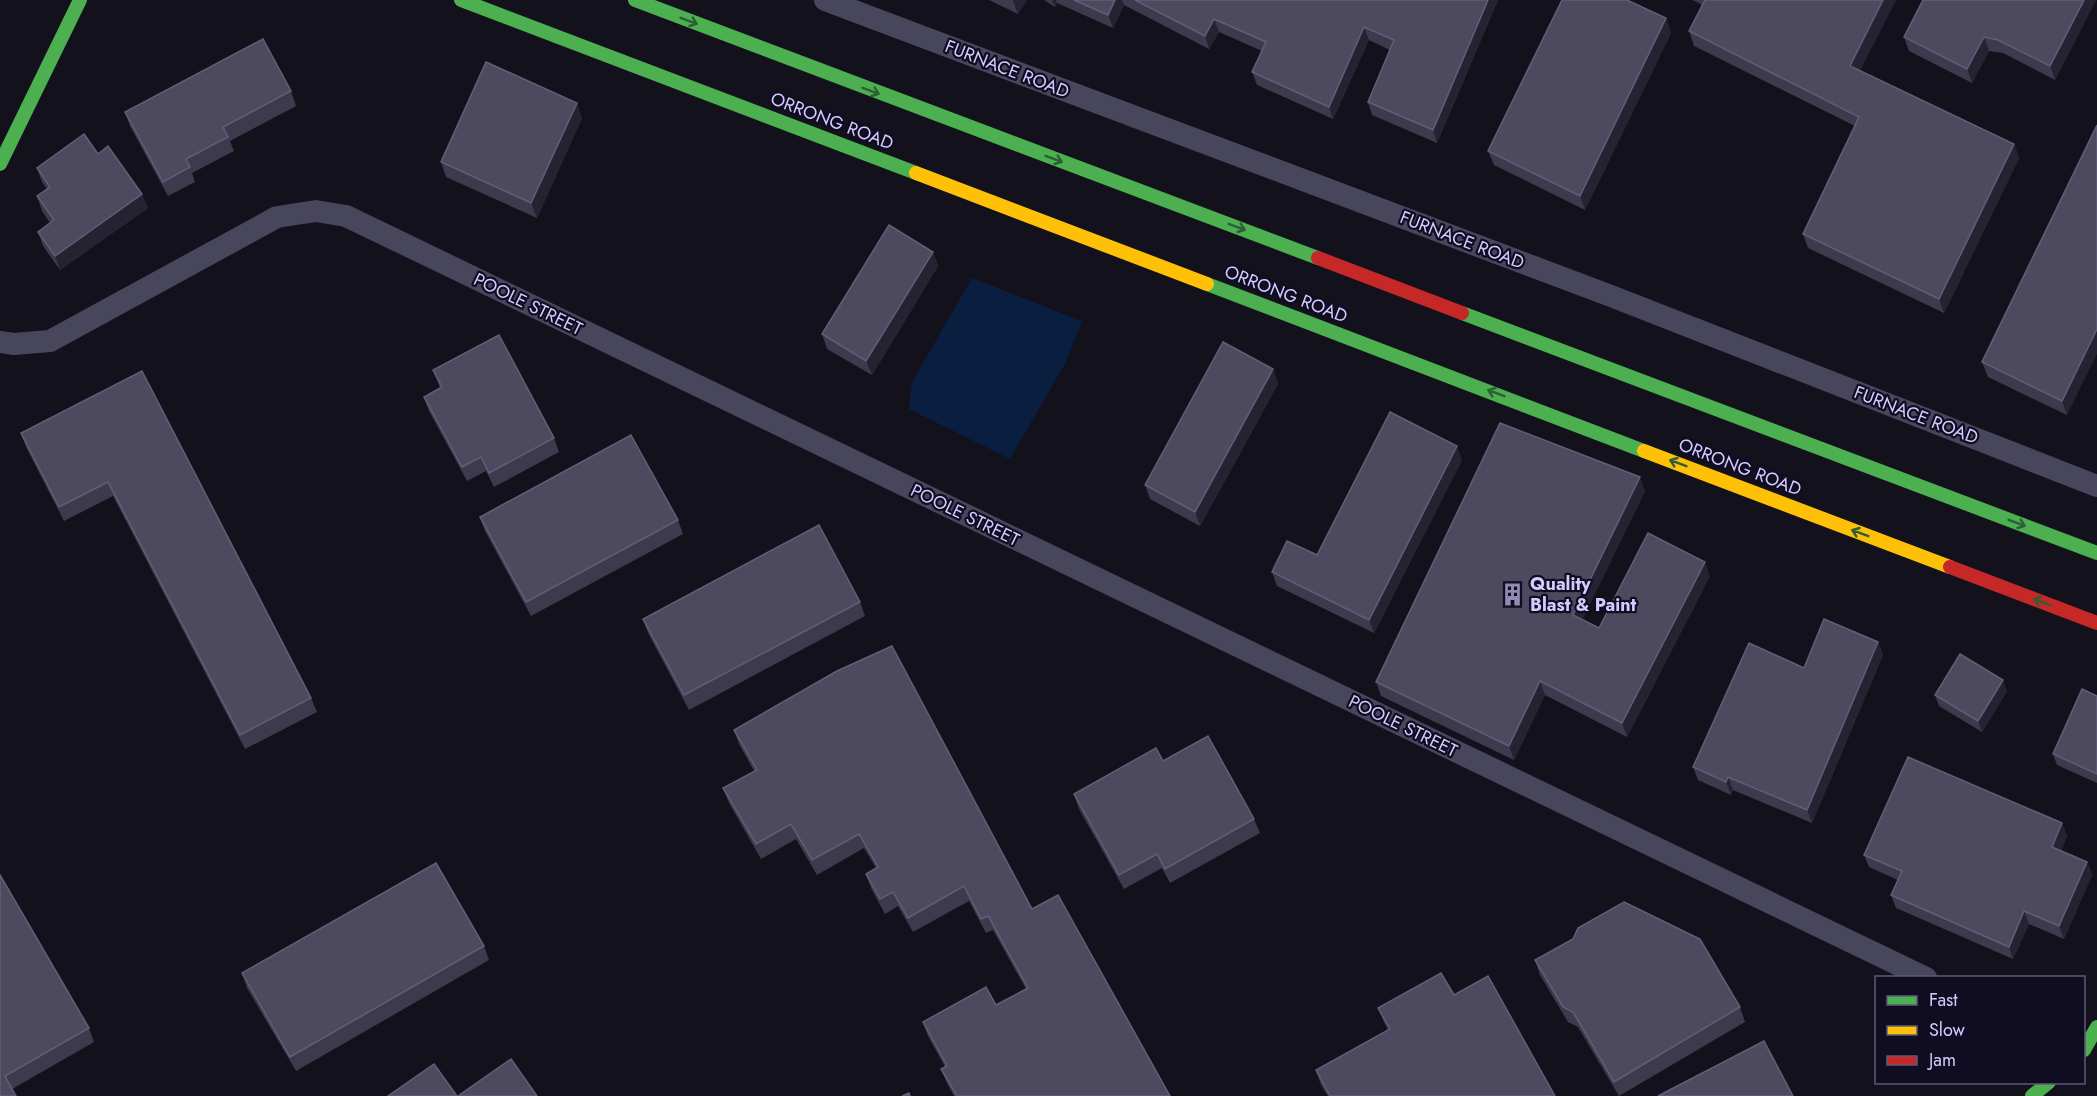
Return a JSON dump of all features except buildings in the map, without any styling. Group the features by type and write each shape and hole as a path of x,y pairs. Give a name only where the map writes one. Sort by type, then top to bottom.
{"main road":[{"path":"0,164 80,0"},
{"name":"ORRONG ROAD","path":"461,0 2097,623"},
{"path":"634,0 883,96 1437,302 2097,554"},
{"path":"2085,1050 2097,1027"},
{"path":"2032,1096 2048,1084"}],"street":[{"name":"FURNACE ROAD","path":"825,0 1611,296 2097,486"},
{"name":"POOLE STREET","path":"0,342 14,344 50,341 277,217 316,212 346,216 1922,976"}],"water":[{"path":"972,278 1082,321 1066,362 1010,459 909,409 912,382"}],"traffic: fast":[{"path":"0,164 80,0"},
{"path":"461,0 916,173"},
{"path":"635,0 1318,258"},
{"path":"1207,284 1644,451"},
{"path":"1462,313 2097,553"},
{"path":"2085,1048 2097,1027"},
{"path":"2032,1096 2047,1084"}],"traffic: slow":[{"path":"916,173 1207,284"},
{"path":"1644,451 1950,567"}],"traffic: jam":[{"path":"1318,258 1462,313"},
{"path":"1950,567 2097,623"}],"place":[{"name":"Quality Blast & Paint","path":"1512,594"}]}
